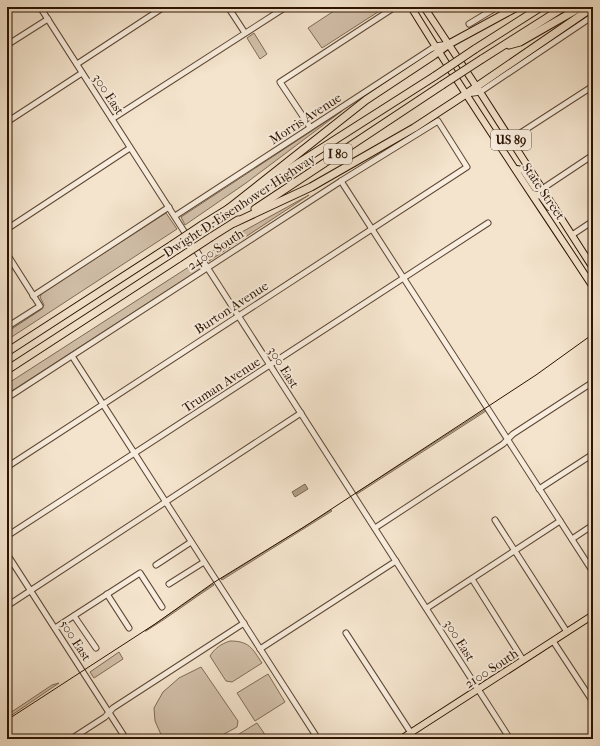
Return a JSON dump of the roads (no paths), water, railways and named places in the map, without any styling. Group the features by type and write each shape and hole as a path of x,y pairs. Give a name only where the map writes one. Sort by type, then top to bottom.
{"highway":[{"path":"228,209 366,100 437,49 517,7"},
{"name":"Dwight D. Eisenhower Highway","path":"7,352 541,7"},
{"name":"Dwight D. Eisenhower Highway","path":"7,370 234,223 442,85 564,7"},
{"path":"500,48 520,42 581,9 593,7"},
{"path":"234,223 317,183 414,128 466,94 479,89 581,9"}],"main road":[{"name":"State Street","path":"411,7 466,94 593,287"},
{"name":"State Street","path":"424,7 479,89 593,268"},
{"path":"516,169 523,170 535,188 542,189"},
{"path":"533,194 541,196 549,208 554,207"},
{"name":"2100 South","path":"401,739 593,615"}],"street":[{"name":"300 East","path":"40,7 510,739"},
{"path":"77,64 164,7"},
{"path":"228,7 245,33"},
{"path":"112,119 286,7"},
{"path":"310,127 280,82 395,7"},
{"path":"469,24 497,7"},
{"path":"479,89 593,16"},
{"path":"7,45 48,19"},
{"name":"Morris Avenue","path":"175,216 310,127 437,49"},
{"path":"7,122 82,73"},
{"path":"511,139 593,86"},
{"name":"2400 South","path":"7,398 340,181 438,121 467,166"},
{"path":"7,229 130,148"},
{"path":"542,189 593,155"},
{"name":"Burton Avenue","path":"7,467 467,166"},
{"path":"340,181 593,572"},
{"path":"33,296 168,207"},
{"path":"572,235 593,221"},
{"name":"Truman Avenue","path":"7,536 488,223"},
{"path":"7,254 40,306 7,327"},
{"path":"72,356 318,739"},
{"path":"375,528 503,444 513,434 593,382"},
{"path":"7,606 301,413"},
{"path":"539,489 593,454"},
{"path":"495,520 567,632"},
{"path":"427,608 560,521"},
{"path":"572,539 593,525"},
{"path":"156,565 191,542"},
{"name":"500 East","path":"7,554 126,739"},
{"path":"260,649 396,561"},
{"path":"169,584 204,562"},
{"path":"55,628 140,573 162,607"},
{"path":"472,579 523,660"},
{"path":"107,594 130,628"},
{"path":"74,616 96,648"},
{"path":"71,739 105,717 113,708 244,624"},
{"path":"346,633 411,733"},
{"path":"553,641 593,702"}],"tram line":[{"path":"7,720 155,624 213,583 304,527 536,375 593,334"}]}
